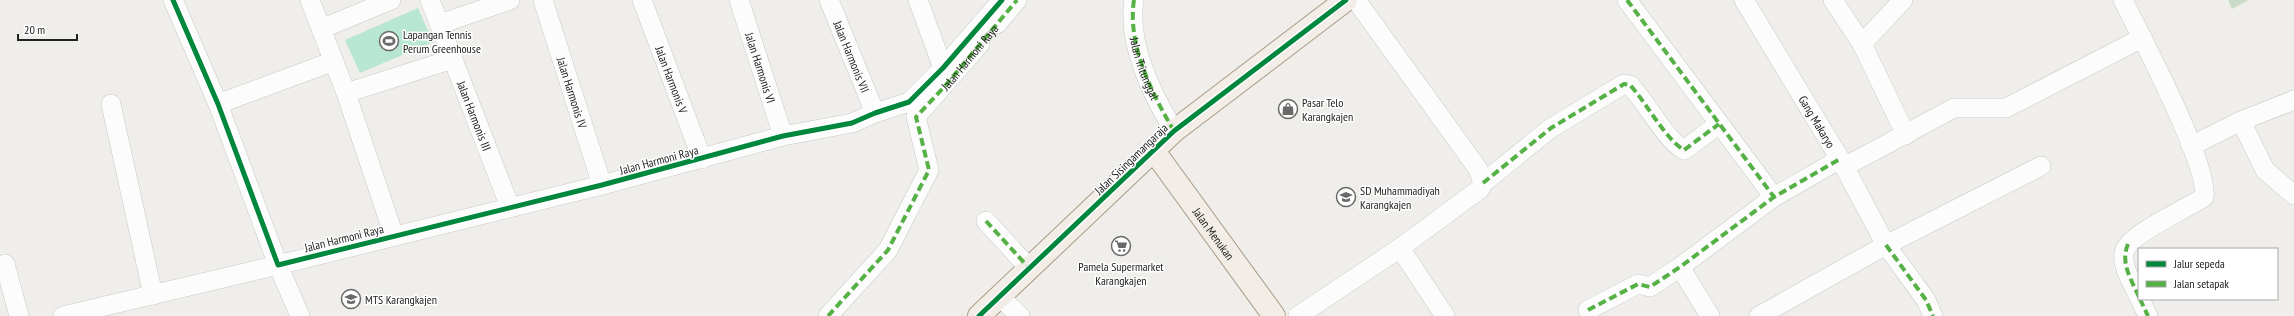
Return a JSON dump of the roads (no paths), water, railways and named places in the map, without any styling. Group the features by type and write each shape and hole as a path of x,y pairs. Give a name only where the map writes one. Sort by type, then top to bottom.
{"main road":[{"name":"Jalan Sisingamangaraja","path":"979,316 1174,131 1346,0"},
{"name":"Jalan Menukan","path":"1154,151 1274,316"}],"street":[{"path":"173,0 218,104 278,265 300,316"},
{"path":"310,0 346,93 394,236"},
{"path":"321,29 391,0"},
{"name":"Jalan Harmonis III","path":"430,0 510,207"},
{"path":"440,24 510,0"},
{"name":"Jalan Harmonis IV","path":"542,0 602,185"},
{"name":"Jalan Harmonis V","path":"642,0 702,159"},
{"name":"Jalan Harmonis VI","path":"739,0 782,136"},
{"name":"Jalan Harmonis VII","path":"829,0 875,113"},
{"path":"918,0 943,68"},
{"name":"Jalan Harmoni Raya","path":"63,316 278,265 602,185 782,136 852,123 875,113 909,102 943,68 1002,0"},
{"name":"Jalan Harmoni Raya","path":"828,316 888,250 929,170 916,117 945,86 1018,0"},
{"name":"Jalan Tritunggal","path":"1134,0 1132,15 1144,73 1174,131"},
{"path":"1356,0 1478,169 1483,183"},
{"path":"1626,0 1774,198"},
{"name":"Gang Makaryo","path":"1744,0 1842,163 1886,245 1926,300 1933,316"},
{"path":"1833,0 1862,44 1906,135"},
{"path":"1862,44 1903,0"},
{"path":"2123,0 2191,146 2205,189 2204,197 2139,235 2128,244 2124,253 2126,268 2138,296"},
{"path":"1588,310 1638,284 1650,287 1680,267 1774,198 1842,163 1906,135 1954,108 2006,108 2142,38"},
{"path":"346,93 453,60"},
{"path":"218,104 334,61"},
{"path":"1298,316 1400,248 1480,189 1483,183 1551,128 1624,84 1630,85 1640,96 1672,139 1684,150 1719,124"},
{"path":"2191,146 2241,121 2294,100"},
{"path":"111,104 153,295"},
{"path":"2241,121 2265,170 2294,196"},
{"path":"1759,316 1886,245 2041,166"},
{"path":"986,221 1030,269"},
{"path":"1400,248 1445,316"},
{"path":"5,264 19,316"},
{"path":"1680,267 1710,316"},
{"path":"1000,297 1020,316"},
{"path":"2140,300 2148,316"}],"place":[{"name":"Lapangan Tennis Perum Greenhouse","path":"389,41"},
{"name":"Pasar Telo Karangkajen","path":"1288,109"},
{"name":"SD Muhammadiyah Karangkajen","path":"1346,197"},
{"name":"Pamela Supermarket Karangkajen","path":"1121,246"},
{"name":"MTS Karangkajen","path":"351,299"}]}
